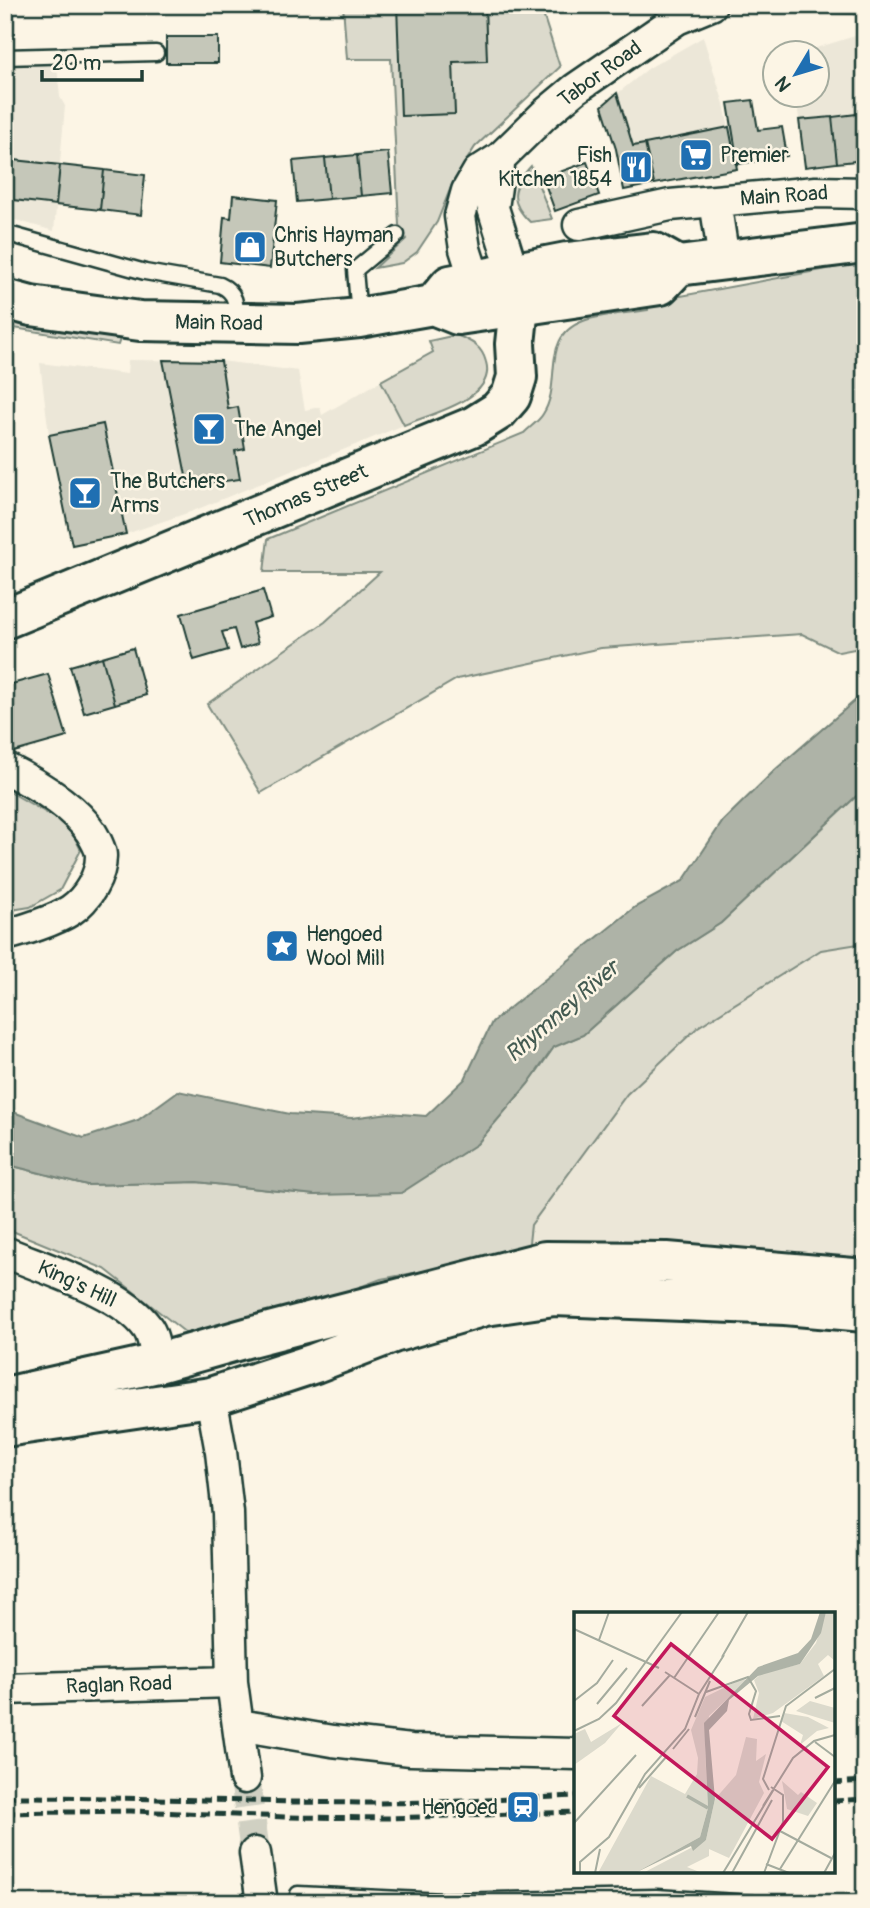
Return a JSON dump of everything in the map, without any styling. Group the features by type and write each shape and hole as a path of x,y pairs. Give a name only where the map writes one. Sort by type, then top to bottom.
{"main road":[{"name":"Main Road","path":"5,299 31,306 140,321 298,324 359,318 433,305 458,315 498,293 660,285 678,266 865,243"},
{"name":"Thomas Street","path":"5,619 474,426 498,411 511,396 517,377 515,344 498,293"},
{"path":"5,1397 158,1363 250,1336 545,1261 667,1262 865,1279"},
{"path":"5,1427 211,1397 315,1363 393,1333 485,1306 554,1296 785,1305 865,1312"}],"street":[{"name":"Tabor Road","path":"498,293 465,249 460,216 467,191 478,172 500,158 575,89 677,19 711,5"},
{"path":"498,293 494,208 500,158"},
{"name":"Main Road","path":"579,225 670,205 816,192 865,193"},
{"path":"715,201 723,260"},
{"path":"5,768 29,780 78,816 91,832 102,855 94,886 71,910 20,932 5,935"},
{"name":"King's Hill","path":"5,1252 106,1295 130,1309 149,1329 158,1363"},
{"path":"211,1397 228,1513 232,1682 245,1778"},
{"name":"Raglan Road","path":"5,1689 232,1682"},
{"path":"239,1725 332,1741 411,1750 574,1754"},
{"path":"255,1853 262,1903"}],"lane":[{"path":"5,57 156,53"},
{"path":"5,236 12,235 145,272 220,285 229,289 236,300 235,324"},
{"path":"359,318 355,270 397,235"},
{"path":"298,1894 444,1902 656,1897 752,1903"}],"shaded area":[{"path":"343,5 540,5 560,67 475,147 453,182 437,222 417,252 402,263 375,268 406,239 399,225 391,59 347,59"},
{"path":"859,5 862,14 794,12 789,7"},
{"path":"865,33 865,160 805,167 798,108 832,108 832,43"},
{"path":"703,37 724,104 737,169 624,190 616,149 602,106 649,68"},
{"path":"57,65 60,97 65,106 54,231 5,217 5,66"},
{"path":"531,166 552,219 530,222 518,207 515,194 517,187"},
{"path":"865,262 865,647 839,652 802,634 601,648 457,679 261,793 207,704 325,622 380,572 264,572 268,539 524,433 541,417 549,401 557,347 573,326 596,317 648,310 648,302"},
{"path":"5,321 120,339 118,345 5,327"},
{"path":"456,335 475,345 484,356 487,375 481,386 459,403 404,425 381,381 433,352 429,341"},
{"path":"128,360 221,361 298,371 305,410 320,407 322,415 381,381 404,425 193,511 126,534 72,545 49,435 40,363 127,374"},
{"path":"865,788 865,943 821,950 698,1027 627,1094 531,1225 528,1252 381,1279 299,1310 196,1341 105,1269 5,1228 5,1164 87,1185 197,1182 315,1195 477,1144 528,1084 554,1047 583,1035 677,951 721,923"},
{"path":"5,789 69,826 81,850 60,890 30,907 5,911"},
{"path":"865,943 865,1265 528,1252 531,1225 627,1093 698,1027 821,950"}],"water":[{"name":"Rhymney River","path":"865,692 865,788 721,923 677,951 583,1035 554,1047 528,1084 477,1144 401,1193 315,1195 197,1182 87,1185 5,1164 5,1109 84,1138 138,1120 178,1091 290,1114 352,1118 389,1113 426,1116 465,1079 492,1022 635,907 683,881 723,821 776,769"}],"building":[{"path":"397,5 485,5 487,61 453,62 455,114 401,116"},
{"path":"166,37 218,37 218,63 166,63"},
{"path":"617,93 633,146 645,144 654,184 624,190 616,149 602,106"},
{"path":"753,100 758,130 782,127 787,156 738,164 728,103"},
{"path":"865,113 865,160 837,163 832,117"},
{"path":"832,117 837,163 805,167 799,120"},
{"path":"729,127 737,169 654,184 645,144"},
{"path":"388,152 392,193 361,196 357,155"},
{"path":"357,155 361,196 329,199 325,158"},
{"path":"325,158 329,199 297,202 293,161"},
{"path":"5,159 60,165 56,205 5,199"},
{"path":"587,162 599,195 555,211 543,178"},
{"path":"60,165 104,170 100,210 56,205"},
{"path":"104,170 145,175 141,215 100,210"},
{"path":"233,195 277,200 270,268 220,262 224,217 231,218"},
{"name":"The Angel","path":"163,360 221,361 228,409 238,407 245,449 235,451 240,479 188,486"},
{"path":"103,424 126,534 72,545 49,435"},
{"path":"263,590 271,617 252,623 258,643 240,649 234,629 222,632 228,650 194,660 181,614"},
{"path":"133,648 146,695 115,704 102,657"},
{"path":"102,657 115,704 84,713 70,666"},
{"path":"48,674 67,737 14,752 5,720 5,704 13,702 8,685"}],"tunnel":[{"path":"245,1778 255,1853"}],"railway":[{"path":"835,1783 865,1781"},
{"path":"5,1797 368,1803 574,1796"},
{"path":"835,1801 865,1799"},
{"path":"5,1813 131,1811 389,1818 574,1812"}],"place":[{"name":"Premier","path":"696,155"},
{"name":"Fish Kitchen 1854","path":"636,167"},
{"name":"Chris Hayman Butchers","path":"250,247"},
{"name":"The Angel","path":"209,429"},
{"name":"The Butchers Arms","path":"85,493"},
{"name":"Hengoed Wool Mill","path":"282,946"},
{"name":"Hengoed","path":"523,1807"}]}
